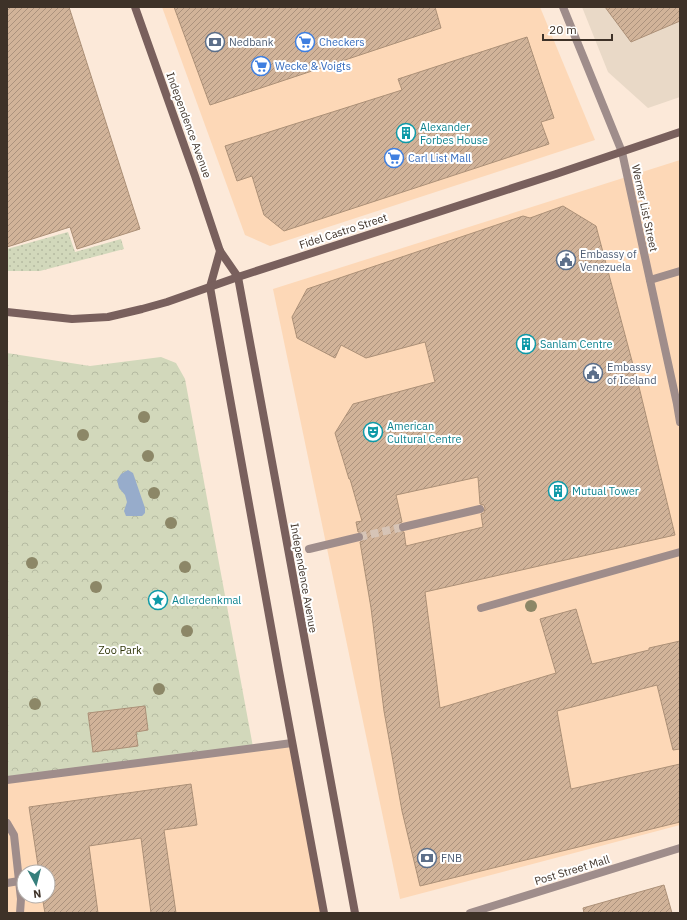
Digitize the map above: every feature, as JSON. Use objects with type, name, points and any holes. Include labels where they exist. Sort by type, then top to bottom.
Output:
[{"type":"main road","name":"Independence Avenue","points":[[135,7],[220,251],[238,277],[355,913]]},
{"type":"main road","name":"Fidel Castro Street","points":[[7,312],[72,319],[108,317],[167,302],[238,277],[680,132]]},
{"type":"main road","points":[[220,251],[210,287],[324,913]]},
{"type":"street","name":"Werner List Street","points":[[563,7],[622,152],[680,422]]},
{"type":"street","points":[[650,280],[680,271]]},
{"type":"street","points":[[403,527],[480,509]]},
{"type":"street","points":[[309,549],[360,537]]},
{"type":"street","points":[[481,608],[680,552]]},
{"type":"street","points":[[7,780],[292,743]]},
{"type":"street","points":[[7,823],[14,835],[17,864]]},
{"type":"street","name":"Post Street Mall","points":[[470,913],[680,848]]},
{"type":"shaded area","points":[[162,7],[540,7],[595,140],[270,246],[245,235]]},
{"type":"shaded area","points":[[582,7],[680,7],[680,97],[648,108],[608,72]]},
{"type":"shaded area","points":[[680,160],[680,825],[400,899],[273,289]]},
{"type":"shaded area","points":[[292,743],[323,913],[7,913],[7,780]]},
{"type":"green space","points":[[68,232],[75,252],[121,239],[124,249],[40,271],[7,271],[7,249]]},
{"type":"green space","name":"Zoo Park","points":[[7,353],[90,366],[161,357],[176,363],[185,379],[253,747],[7,780]]},
{"type":"water","points":[[128,470],[133,473],[145,508],[145,513],[142,516],[126,516],[124,511],[127,502],[125,495],[119,488],[117,480],[121,474]]},
{"type":"building","points":[[7,7],[69,7],[140,229],[77,249],[70,227],[7,247]]},
{"type":"building","name":"Wecke & Voigts","points":[[174,7],[435,7],[441,28],[210,105]]},
{"type":"building","points":[[605,7],[680,7],[680,21],[631,42]]},
{"type":"building","name":"Alexander Forbes House","points":[[527,37],[554,118],[541,122],[549,144],[284,231],[264,215],[252,176],[237,181],[225,146],[402,90],[398,79]]},
{"type":"building","points":[[563,206],[596,226],[640,391],[675,535],[425,592],[440,708],[556,673],[540,619],[576,609],[592,664],[680,641],[680,749],[673,750],[657,685],[557,711],[571,789],[680,764],[680,822],[420,886],[402,811],[384,711],[371,608],[360,542],[363,541],[364,536],[363,533],[358,532],[356,522],[362,521],[335,433],[353,404],[435,382],[425,342],[366,358],[341,345],[335,358],[297,338],[292,317],[307,289],[523,216],[530,218]],"holes":[[[478,477],[480,504],[484,505],[485,508],[484,513],[481,514],[483,527],[406,546],[404,532],[399,531],[398,528],[399,523],[402,522],[396,495]]]},
{"type":"building","points":[[145,706],[148,730],[136,732],[138,746],[93,752],[88,713]]},
{"type":"building","points":[[191,784],[197,825],[164,830],[176,913],[151,913],[141,838],[89,846],[98,913],[45,913],[43,904],[56,904],[56,864],[38,864],[29,807]]},
{"type":"building","points":[[664,885],[672,913],[584,913],[583,908]]},
{"type":"tunnel","points":[[359,537],[403,527]]},
{"type":"place","name":"Nedbank","points":[[215,42]]},
{"type":"place","name":"Checkers","points":[[305,42]]},
{"type":"place","name":"Wecke & Voigts","points":[[261,66]]},
{"type":"place","name":"Alexander Forbes House","points":[[406,133]]},
{"type":"place","name":"Carl List Mall","points":[[394,158]]},
{"type":"place","name":"Embassy of Venezuela","points":[[566,260]]},
{"type":"place","name":"Sanlam Centre","points":[[526,344]]},
{"type":"place","name":"Embassy of Iceland","points":[[593,373]]},
{"type":"place","name":"American Cultural Centre","points":[[373,432]]},
{"type":"place","name":"Mutual Tower","points":[[558,491]]},
{"type":"place","name":"Adlerdenkmal","points":[[158,600]]},
{"type":"place","name":"FNB","points":[[427,858]]}]
